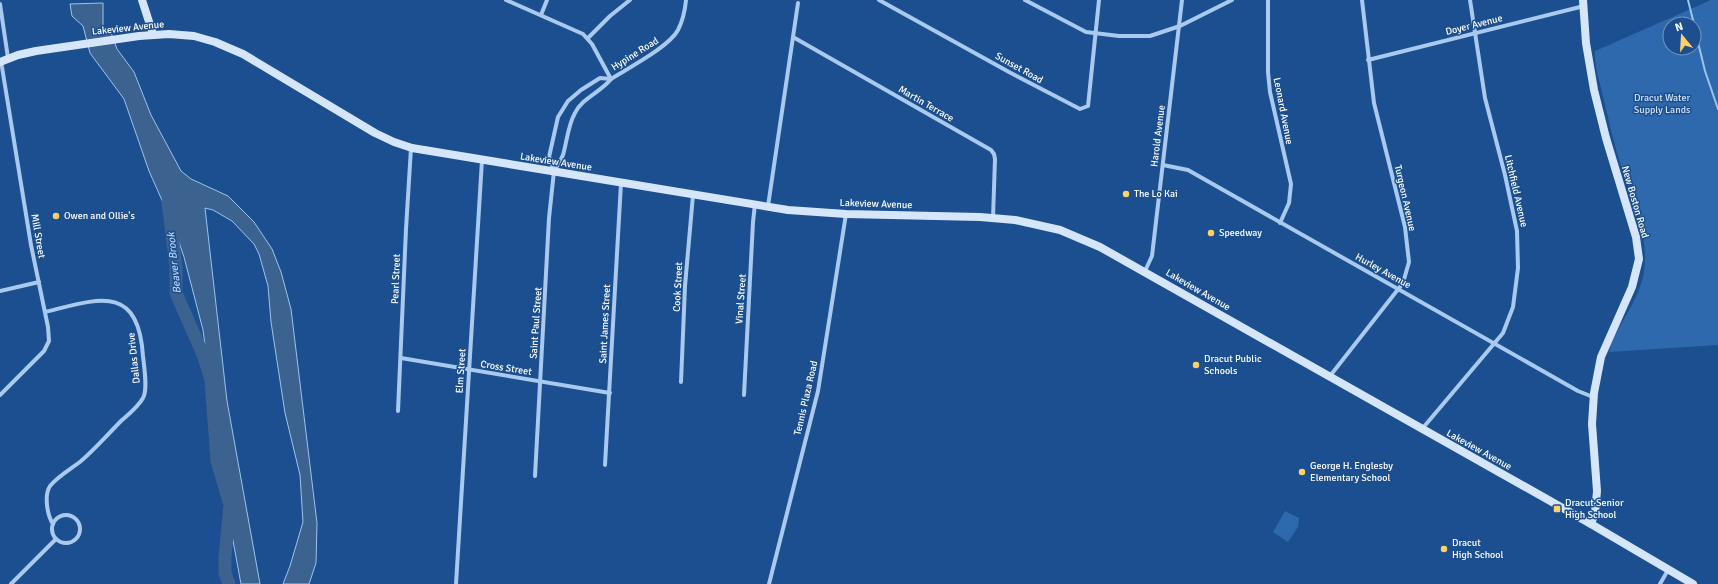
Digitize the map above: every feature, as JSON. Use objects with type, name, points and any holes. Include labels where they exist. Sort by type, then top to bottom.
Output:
[{"type":"main road","points":[[142,0],[153,34]]},
{"type":"main road","name":"New Boston Road","points":[[1583,3],[1586,43],[1594,90],[1606,138],[1636,237],[1639,259],[1632,287],[1601,357],[1594,398],[1592,424],[1597,491],[1595,513],[1591,524]]},
{"type":"main road","name":"Lakeview Avenue","points":[[3,60],[31,52],[153,34],[194,36],[215,42],[252,58],[375,133],[394,142],[412,148],[621,183],[803,211],[846,214],[993,218],[1026,221],[1067,232],[1100,247],[1330,376],[1591,524],[1693,584]]},
{"type":"street","points":[[506,0],[578,31],[588,38],[611,79]]},
{"type":"street","points":[[541,15],[547,0]]},
{"type":"street","points":[[588,38],[610,16],[630,0]]},
{"type":"street","name":"Hypine Road","points":[[554,171],[563,156],[568,132],[575,112],[587,100],[605,87],[611,79],[666,44],[678,31],[685,14],[686,0]]},
{"type":"street","name":"Sunset Road","points":[[879,0],[1009,72],[1080,109],[1088,106],[1096,33]]},
{"type":"street","points":[[1025,0],[1086,32],[1119,36],[1150,36],[1180,26],[1232,0]]},
{"type":"street","points":[[1096,33],[1099,0]]},
{"type":"street","name":"Harold Avenue","points":[[1145,272],[1152,256],[1182,0]]},
{"type":"street","name":"Leonard Avenue","points":[[1268,0],[1268,72],[1270,92],[1291,184],[1289,203],[1280,223]]},
{"type":"street","name":"Turgeon Avenue","points":[[1330,376],[1406,278],[1409,256],[1405,227],[1374,103],[1362,0]]},
{"type":"street","name":"Litchfield Avenue","points":[[1422,429],[1503,333],[1513,307],[1518,268],[1517,232],[1505,175],[1485,98],[1470,0]]},
{"type":"street","points":[[768,206],[798,3]]},
{"type":"street","name":"Doyer Avenue","points":[[1368,60],[1475,34],[1583,3]]},
{"type":"street","name":"Mill Street","points":[[0,4],[3,60],[30,240],[45,312],[49,341],[44,351],[0,395]]},
{"type":"street","name":"Martin Terrace","points":[[793,38],[991,150],[995,159],[993,218]]},
{"type":"street","name":"Hypine Road","points":[[554,171],[549,156],[558,117],[568,101],[582,90],[600,78],[611,79]]},
{"type":"street","name":"Pearl Street","points":[[398,411],[406,229],[412,148]]},
{"type":"street","name":"Elm Street","points":[[456,584],[482,160]]},
{"type":"street","name":"Hurley Avenue","points":[[1163,165],[1188,170],[1578,391],[1594,398]]},
{"type":"street","name":"Saint Paul Street","points":[[534,476],[549,218],[554,171]]},
{"type":"street","name":"Saint James Street","points":[[605,465],[621,183]]},
{"type":"street","name":"Cook Street","points":[[680,382],[685,286],[693,194]]},
{"type":"street","name":"Vinal Street","points":[[744,395],[753,226],[756,204]]},
{"type":"street","name":"Tennis Plaza Road","points":[[769,584],[818,391],[846,214]]},
{"type":"street","points":[[0,291],[39,282]]},
{"type":"street","name":"Dallas Drive","points":[[45,312],[85,303],[103,301],[114,302],[129,310],[137,322],[140,332],[144,383],[144,394],[137,405],[89,454],[50,487],[48,499],[49,517],[52,524],[52,532],[56,539]]},
{"type":"street","name":"Cross Street","points":[[401,358],[610,393]]},
{"type":"street","points":[[11,584],[56,539],[66,543],[74,541],[79,535],[80,525],[76,518],[66,514],[57,518],[52,524]]},
{"type":"street","points":[[1660,584],[1668,570]]},
{"type":"green space","name":"Dracut Water Supply Lands","points":[[1711,0],[1718,0],[1718,345],[1609,352],[1617,332],[1638,293],[1644,272],[1645,259],[1639,219],[1614,141],[1595,61],[1595,51],[1662,22],[1662,56],[1702,56],[1702,16],[1675,16]]},
{"type":"green space","points":[[1285,511],[1299,518],[1298,527],[1288,542],[1273,532]]},
{"type":"shaded area","points":[[103,3],[103,31],[110,30],[117,49],[134,72],[151,115],[181,171],[191,179],[228,196],[254,222],[272,249],[281,272],[291,309],[317,523],[316,563],[309,584],[283,584],[303,522],[300,475],[285,413],[271,322],[268,286],[259,254],[254,244],[232,221],[213,210],[205,208],[227,401],[260,584],[241,584],[229,519],[226,483],[219,452],[203,330],[184,257],[173,225],[149,171],[124,99],[90,53],[83,26],[72,16],[70,4]]},
{"type":"waterway","points":[[1688,0],[1692,16]]},
{"type":"waterway","points":[[1701,56],[1718,109]]},
{"type":"waterway","name":"Beaver Brook","points":[[168,202],[176,267],[176,293],[204,357],[211,380],[217,461],[230,505],[225,557],[225,573],[229,584]]},
{"type":"place","name":"The Lo Kai","points":[[1126,194]]},
{"type":"place","name":"Owen and Ollie's","points":[[56,216]]},
{"type":"place","name":"Speedway","points":[[1211,233]]},
{"type":"place","name":"Dracut Public Schools","points":[[1196,365]]},
{"type":"place","name":"George H. Englesby Elementary School","points":[[1302,472]]},
{"type":"place","name":"Dracut Senior High School","points":[[1557,509]]},
{"type":"place","name":"Dracut High School","points":[[1444,549]]}]
